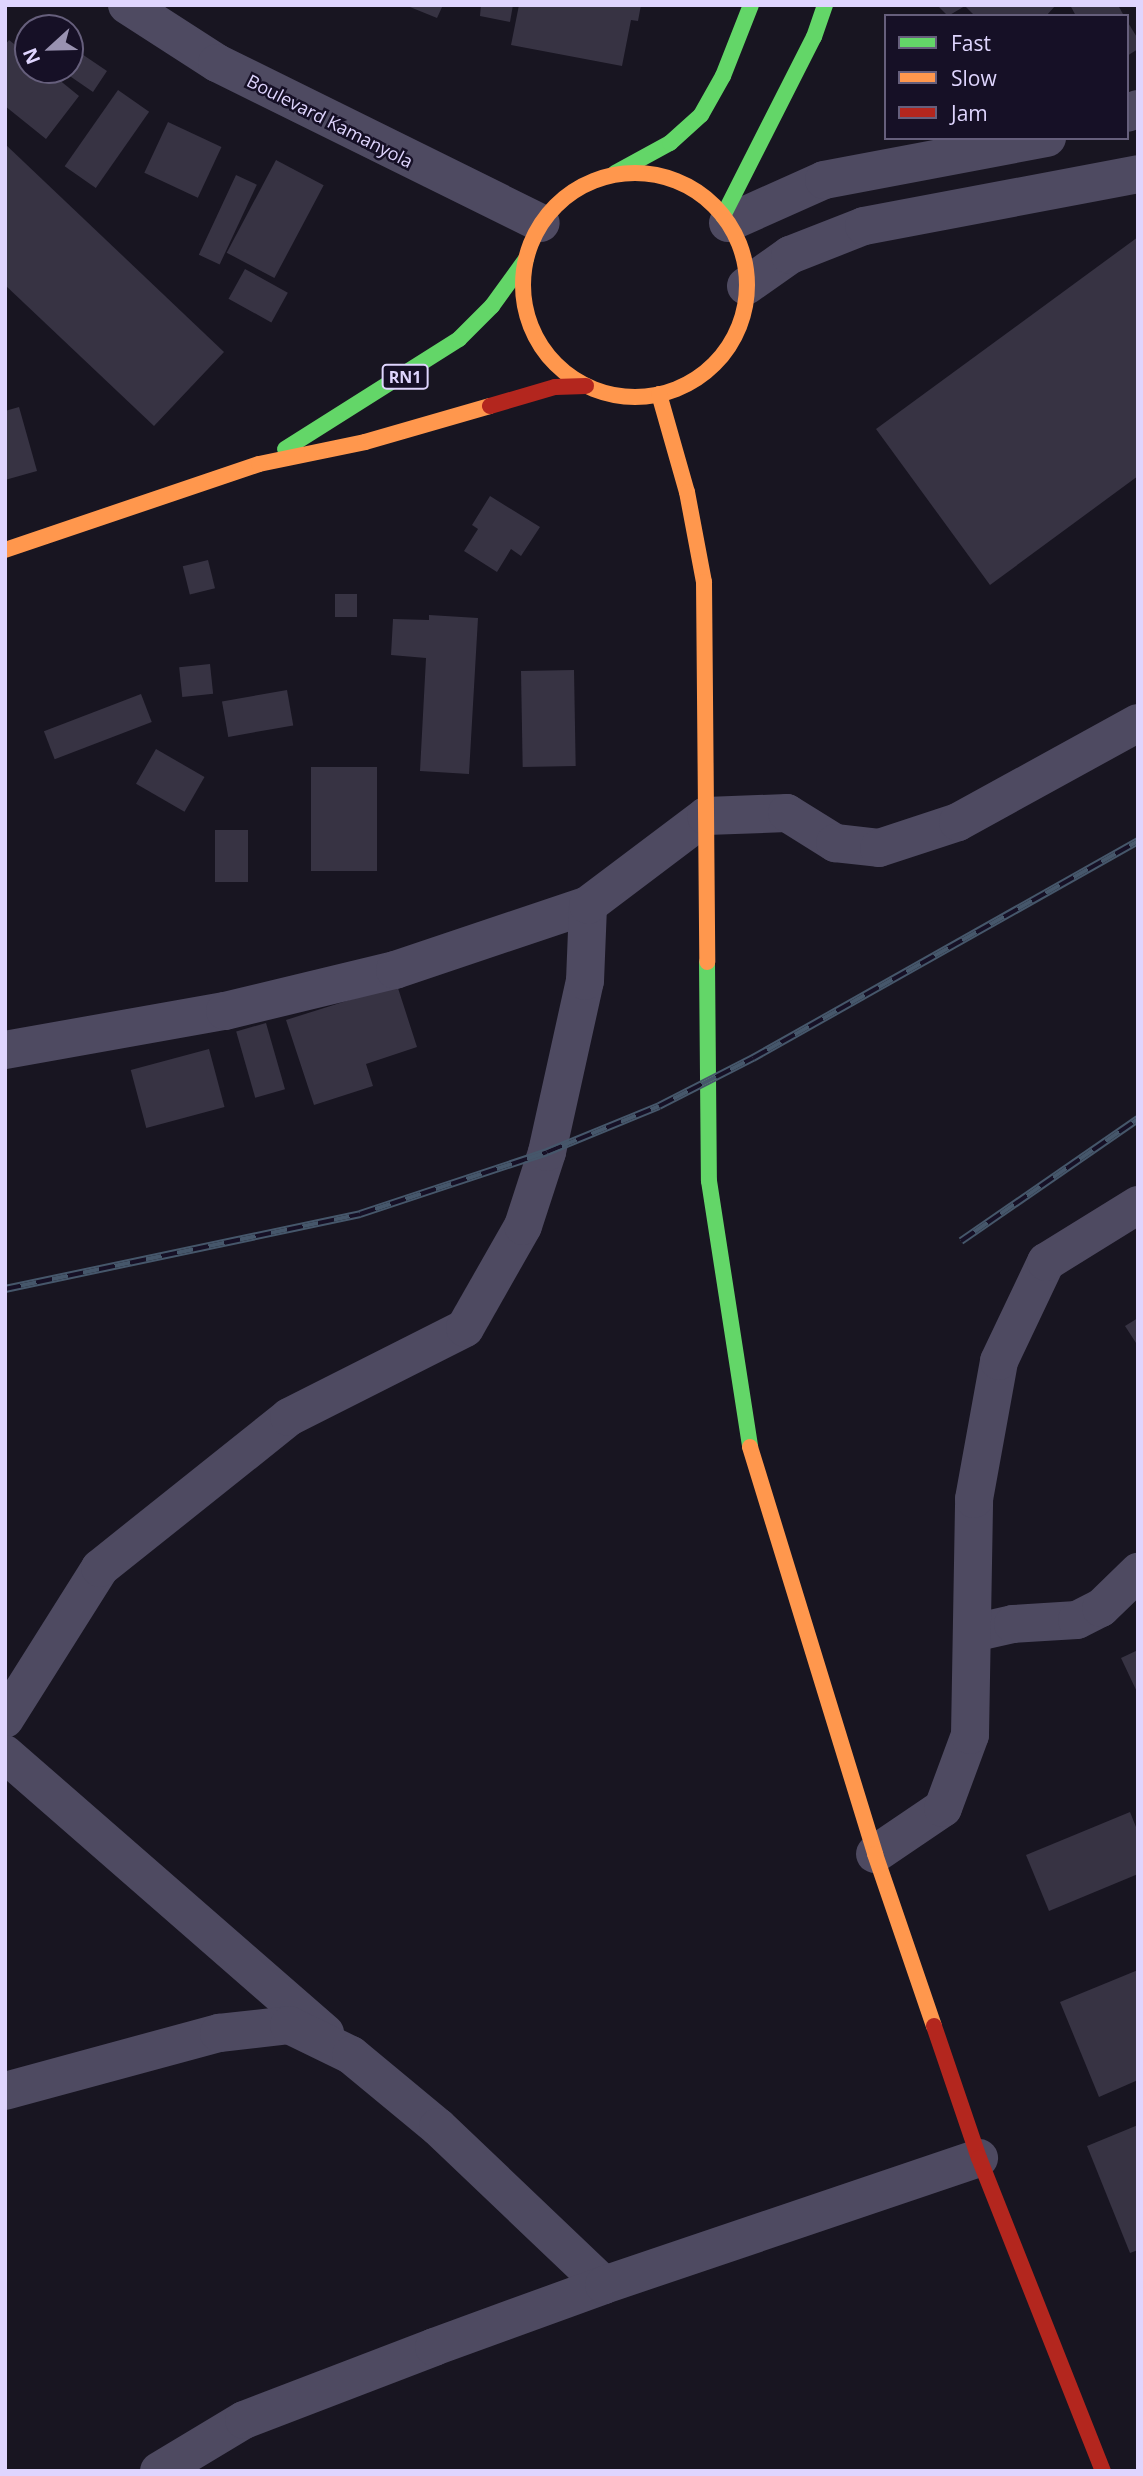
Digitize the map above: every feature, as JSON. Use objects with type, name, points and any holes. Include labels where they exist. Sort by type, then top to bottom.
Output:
[{"type":"main road","points":[[610,175],[635,172],[684,184],[725,219],[744,264],[746,286],[743,311],[722,356],[683,386],[659,394],[609,394],[586,386],[547,354],[534,332],[526,309],[526,259],[541,223],[571,192],[670,143],[701,115],[723,76],[751,5]]},
{"type":"main road","points":[[725,219],[814,37],[825,5]]},
{"type":"main road","name":"RN1","points":[[259,464],[459,339],[492,306],[526,259]]},
{"type":"main road","name":"RN1","points":[[5,550],[259,464],[365,442],[555,387],[586,386]]},
{"type":"main road","points":[[659,394],[687,492],[704,582],[709,1181],[753,1466],[875,1854],[979,2158],[1102,2471]]},
{"type":"street","name":"Boulevard Kamanyola","points":[[127,5],[217,63],[541,223]]},
{"type":"street","points":[[725,219],[824,180],[1042,140],[1042,195]]},
{"type":"street","points":[[746,286],[790,254],[864,226],[959,205],[1042,195],[1138,174]]},
{"type":"street","points":[[5,1050],[225,1010],[395,970],[589,905],[706,816],[787,813],[835,843],[879,848],[957,822],[1138,723]]},
{"type":"street","points":[[5,1719],[100,1568],[289,1417],[465,1328],[523,1226],[548,1152],[585,981],[589,905]]},
{"type":"street","points":[[875,1854],[943,1808],[970,1735],[974,1499],[999,1361],[1046,1262],[1138,1205]]},
{"type":"street","points":[[973,1633],[1013,1624],[1077,1620],[1101,1608],[1138,1572]]},
{"type":"street","points":[[5,1754],[351,2055],[438,2127],[604,2285]]},
{"type":"street","points":[[5,2091],[219,2033],[289,2025],[351,2055]]},
{"type":"street","points":[[159,2471],[244,2420],[604,2285],[979,2158]]},
{"type":"building","points":[[405,5],[443,5],[437,18]]},
{"type":"building","points":[[481,5],[513,5],[510,22],[480,16]]},
{"type":"building","points":[[519,5],[641,5],[638,21],[631,20],[622,66],[511,45]]},
{"type":"building","points":[[937,5],[1056,5],[1048,14],[973,14],[965,6],[946,14]]},
{"type":"building","points":[[1070,5],[1118,5],[1123,14],[1075,14]]},
{"type":"building","points":[[1129,24],[1138,39],[1138,49],[1129,55]]},
{"type":"building","points":[[9,40],[14,44],[14,84],[64,84],[79,96],[46,139],[5,106],[5,45]]},
{"type":"building","points":[[84,55],[107,71],[93,92],[81,84],[84,84]]},
{"type":"building","points":[[118,90],[149,112],[96,188],[65,166]]},
{"type":"building","points":[[168,122],[221,147],[198,198],[144,173]]},
{"type":"building","points":[[5,144],[224,352],[154,426],[5,285]]},
{"type":"building","points":[[276,160],[324,185],[274,278],[227,253]]},
{"type":"building","points":[[236,175],[257,185],[220,264],[199,255]]},
{"type":"building","points":[[1138,237],[1138,476],[990,585],[876,429]]},
{"type":"building","points":[[245,269],[288,293],[271,322],[229,299]]},
{"type":"building","points":[[19,407],[37,471],[5,480],[5,411]]},
{"type":"building","points":[[490,496],[540,527],[521,556],[511,549],[497,572],[464,551],[478,529],[472,525]]},
{"type":"building","points":[[208,560],[215,588],[190,594],[183,566]]},
{"type":"building","points":[[335,594],[357,594],[357,617],[335,617]]},
{"type":"building","points":[[429,615],[478,618],[469,774],[420,771],[426,658],[391,655],[393,619],[429,620]]},
{"type":"building","points":[[210,664],[213,694],[182,697],[179,667]]},
{"type":"building","points":[[574,670],[576,766],[523,767],[521,671]]},
{"type":"building","points":[[287,690],[293,725],[228,737],[222,701]]},
{"type":"building","points":[[141,694],[152,722],[55,759],[44,731]]},
{"type":"building","points":[[156,749],[204,777],[184,812],[136,784]]},
{"type":"building","points":[[311,767],[377,767],[377,871],[311,871]]},
{"type":"building","points":[[215,830],[248,830],[248,882],[215,882]]},
{"type":"building","points":[[397,985],[417,1047],[366,1064],[373,1086],[314,1105],[286,1020]]},
{"type":"building","points":[[266,1023],[285,1089],[255,1098],[236,1032]]},
{"type":"building","points":[[209,1049],[225,1107],[146,1128],[131,1070]]},
{"type":"building","points":[[1138,1318],[1138,1346],[1125,1326]]},
{"type":"building","points":[[1138,1650],[1138,1694],[1121,1658]]},
{"type":"building","points":[[1130,1812],[1138,1832],[1138,1874],[1049,1911],[1026,1855]]},
{"type":"building","points":[[1138,1970],[1138,2080],[1099,2097],[1060,2002]]},
{"type":"building","points":[[1138,2125],[1138,2250],[1130,2253],[1087,2146]]},
{"type":"railway","points":[[5,1289],[360,1214],[547,1152],[659,1106],[753,1058],[1138,841]]},
{"type":"railway","points":[[961,1241],[1138,1119]]},
{"type":"traffic: fast","points":[[615,173],[670,143],[701,115],[723,76],[751,5]]},
{"type":"traffic: fast","points":[[723,216],[814,37],[825,5]]},
{"type":"traffic: fast","points":[[285,449],[459,339],[492,306],[526,259]]},
{"type":"traffic: fast","points":[[707,962],[709,1181],[750,1447]]},
{"type":"traffic: slow","points":[[635,173],[678,182],[697,192],[714,206],[728,223],[738,242],[747,285],[738,328],[728,347],[714,364],[697,378],[678,388],[635,397],[592,388],[573,378],[556,364],[542,347],[532,328],[523,285],[532,242],[542,223],[556,206],[573,192],[592,182],[635,173]]},
{"type":"traffic: slow","points":[[659,394],[687,492],[704,582],[707,962]]},
{"type":"traffic: slow","points":[[5,550],[259,464],[365,442],[490,406]]},
{"type":"traffic: slow","points":[[750,1447],[875,1854],[934,2026]]},
{"type":"traffic: jam","points":[[490,406],[555,387],[586,386]]},
{"type":"traffic: jam","points":[[934,2026],[979,2158],[1103,2471]]}]
